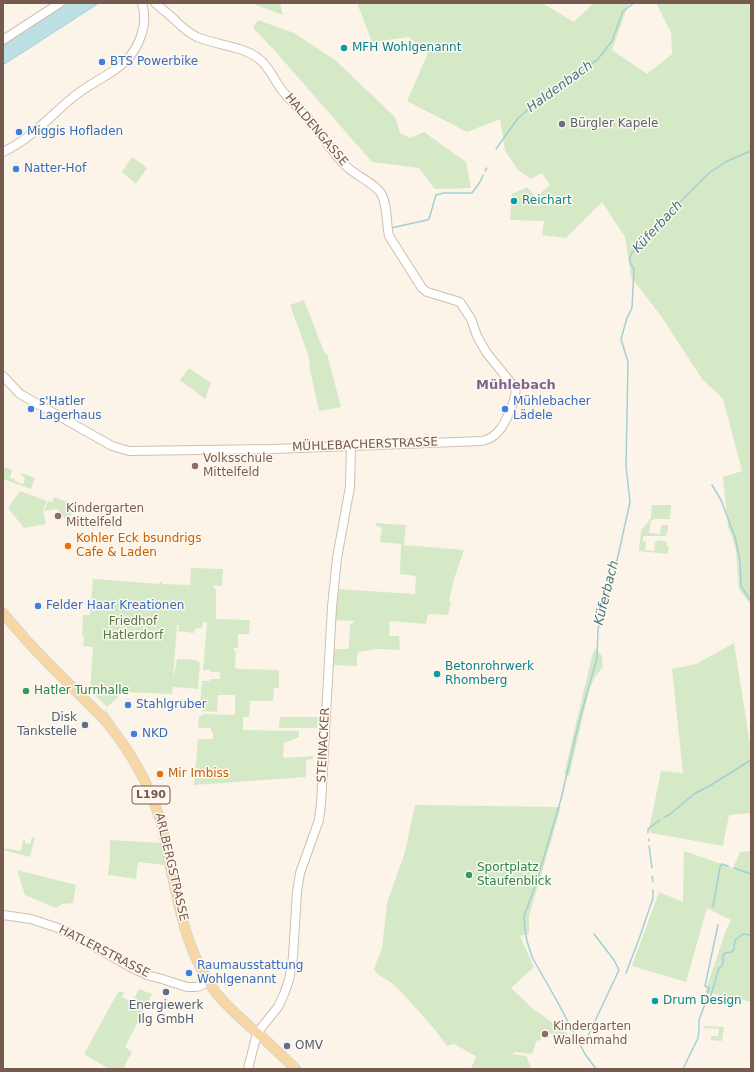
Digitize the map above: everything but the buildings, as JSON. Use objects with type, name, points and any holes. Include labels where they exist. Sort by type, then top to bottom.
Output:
[{"type":"main road","name":"ARLBERGSTRASSE","points":[[3,613],[27,642],[108,724],[122,741],[142,773],[161,822],[187,935],[195,955],[209,981],[220,997],[257,1033]]},
{"type":"main road","name":"L190","points":[[257,1033],[296,1069]]},
{"type":"street","points":[[3,40],[60,3]]},
{"type":"street","points":[[3,152],[15,146],[32,134],[45,124],[73,97],[116,70],[127,60],[136,49],[142,31],[145,15],[142,3]]},
{"type":"street","name":"HALDENGASSE","points":[[154,3],[193,35],[208,41],[245,51],[252,54],[267,66],[280,87],[316,128],[338,158],[347,167],[379,191],[384,199],[390,236],[422,288],[427,292],[460,302],[471,319],[477,336],[486,352],[510,382]]},
{"type":"street","name":"MÜHLEBACHERSTRASSE","points":[[3,376],[20,394],[112,446],[129,452],[351,446],[490,440],[505,424],[515,397],[515,388],[510,382]]},
{"type":"street","name":"STEINACKER","points":[[257,1033],[278,1007],[289,980],[293,957],[297,892],[300,873],[319,820],[332,607],[337,558],[350,487],[351,446]]},
{"type":"street","name":"HATLERSTRASSE","points":[[3,914],[12,914],[64,930],[100,949],[124,964],[147,975],[188,987],[200,986],[209,981]]},
{"type":"street","points":[[248,1069],[257,1033]]},
{"type":"green space","points":[[255,3],[280,3],[283,15],[256,5]]},
{"type":"green space","points":[[357,3],[542,3],[574,22],[594,3],[629,3],[612,50],[647,74],[672,54],[671,33],[656,3],[751,3],[751,605],[739,589],[736,551],[728,527],[723,477],[742,471],[723,399],[702,379],[661,316],[631,277],[625,237],[602,202],[566,238],[542,235],[544,221],[510,220],[512,194],[527,187],[536,197],[550,185],[542,173],[531,179],[519,171],[505,151],[500,119],[467,132],[407,101],[428,53],[409,37],[372,42]]},
{"type":"green space","points":[[258,20],[294,33],[335,60],[395,117],[400,133],[410,138],[424,132],[466,162],[471,188],[435,189],[419,168],[372,162],[253,28]]},
{"type":"green space","points":[[132,157],[147,168],[136,184],[122,172]]},
{"type":"green space","points":[[304,300],[325,354],[327,354],[341,407],[319,411],[310,370],[309,357],[290,305]]},
{"type":"green space","points":[[189,368],[211,383],[205,399],[180,380]]},
{"type":"green space","points":[[4,467],[12,470],[10,478],[23,484],[25,478],[21,475],[22,473],[35,478],[31,489],[3,479]]},
{"type":"green space","points":[[20,491],[47,501],[43,510],[46,524],[24,528],[8,508]]},
{"type":"green space","points":[[54,497],[76,505],[68,519],[61,517],[60,512],[58,512],[57,509],[44,511],[48,501],[52,502]]},
{"type":"green space","points":[[652,505],[671,505],[670,519],[651,520],[649,533],[660,534],[661,525],[668,525],[667,534],[665,536],[643,536],[643,541],[646,542],[645,550],[654,551],[655,542],[658,540],[667,542],[666,546],[669,546],[668,554],[639,551],[641,531],[651,518]]},
{"type":"green space","points":[[375,523],[406,525],[404,545],[464,550],[454,579],[449,601],[451,602],[448,615],[428,614],[426,624],[390,621],[389,636],[399,636],[400,650],[377,649],[359,652],[357,656],[357,666],[335,665],[332,664],[332,649],[348,649],[350,625],[355,621],[335,620],[337,589],[415,594],[416,576],[400,574],[401,544],[380,542],[382,528],[377,526]]},
{"type":"green space","name":"Friedhof Hatlerdorf","points":[[191,568],[223,569],[222,586],[213,585],[216,590],[216,619],[250,620],[249,634],[238,634],[238,648],[234,648],[234,651],[236,651],[235,667],[238,669],[279,670],[279,688],[274,688],[273,701],[250,701],[249,717],[243,717],[243,730],[299,731],[299,737],[284,743],[283,757],[313,756],[313,759],[306,760],[306,777],[194,785],[198,739],[213,739],[213,732],[211,731],[211,728],[198,728],[199,717],[203,714],[235,715],[235,695],[218,695],[217,712],[203,711],[200,708],[202,681],[220,679],[220,672],[203,670],[207,622],[203,622],[202,628],[195,629],[194,633],[178,631],[179,625],[177,625],[173,681],[177,659],[197,660],[200,663],[198,689],[173,687],[172,694],[124,692],[107,707],[90,690],[93,647],[83,646],[83,615],[90,615],[93,579],[159,584],[162,582],[162,584],[190,585]]},
{"type":"green space","points":[[734,643],[751,750],[751,813],[729,815],[723,846],[651,833],[649,830],[661,771],[683,773],[672,669],[696,664]]},
{"type":"green space","points":[[595,648],[602,656],[603,667],[595,677],[589,690],[569,776],[564,774]]},
{"type":"green space","points":[[107,707],[106,711],[115,722],[104,712]]},
{"type":"green space","points":[[280,717],[318,717],[317,728],[279,728]]},
{"type":"green space","points":[[415,805],[561,807],[529,916],[529,934],[520,936],[534,967],[511,988],[532,1008],[567,1033],[565,1039],[544,1031],[540,1041],[537,1040],[532,1054],[514,1052],[513,1054],[526,1056],[532,1069],[471,1069],[476,1056],[454,1044],[447,1046],[408,999],[392,983],[378,974],[374,969],[382,948],[387,903],[405,852]]},
{"type":"green space","points":[[32,837],[35,837],[30,857],[3,850],[3,848],[21,851],[23,840],[25,840],[25,843],[30,844]]},
{"type":"green space","points":[[110,840],[161,843],[165,865],[138,862],[136,879],[108,875]]},
{"type":"green space","points":[[684,851],[733,868],[740,852],[751,851],[751,1002],[705,992],[726,930],[731,920],[707,908],[686,982],[632,966],[659,892],[683,902]]},
{"type":"green space","points":[[17,870],[76,885],[73,903],[62,904],[56,908],[25,895]]},
{"type":"green space","points":[[139,989],[152,994],[125,1047],[132,1052],[123,1069],[109,1069],[84,1054],[118,992],[124,992],[122,997],[132,1002]]},
{"type":"green space","points":[[705,1026],[724,1027],[722,1041],[711,1040],[711,1036],[718,1036],[719,1029],[705,1028],[702,1036]]},
{"type":"water","points":[[64,3],[99,3],[3,65],[3,42]]},
{"type":"waterway","name":"Haldenbach","points":[[496,149],[518,118],[556,87],[597,60],[612,41],[623,11],[634,3]]},
{"type":"waterway","name":"Küferbach","points":[[596,1069],[585,1054],[532,957],[527,941],[524,916],[536,884],[561,799],[579,722],[597,658],[598,629],[616,565],[630,502],[626,466],[628,362],[621,339],[627,318],[632,308],[634,269],[630,262],[630,258],[631,254],[664,222],[673,209],[708,174],[725,162],[751,151]]},
{"type":"waterway","name":"Haldenbach","points":[[391,228],[429,219],[436,195],[444,193],[472,193],[483,175]]},
{"type":"waterway","points":[[712,485],[721,500],[735,537],[740,561],[741,586],[751,601]]},
{"type":"waterway","points":[[664,817],[669,815],[694,794],[751,760]]},
{"type":"waterway","points":[[648,833],[648,829],[660,820]]},
{"type":"waterway","points":[[649,846],[652,868]]},
{"type":"waterway","points":[[713,907],[720,867],[722,864],[728,866]]},
{"type":"waterway","points":[[734,868],[751,874]]},
{"type":"waterway","points":[[652,876],[653,882]]},
{"type":"waterway","points":[[626,973],[653,898],[653,890]]},
{"type":"waterway","points":[[705,1003],[709,988],[705,986],[718,925]]},
{"type":"waterway","points":[[588,1036],[619,970],[614,960],[594,934]]},
{"type":"waterway","points":[[683,1069],[698,1038],[699,1020],[705,1004],[710,998],[719,968],[721,967],[723,961],[723,956],[725,953],[732,952],[734,949],[735,940],[743,934],[751,935]]},
{"type":"place","name":"MFH Wohlgenannt","points":[[344,48]]},
{"type":"place","name":"BTS Powerbike","points":[[102,62]]},
{"type":"place","name":"Bürgler Kapele","points":[[562,124]]},
{"type":"place","name":"Miggis Hofladen","points":[[19,132]]},
{"type":"place","name":"Natter-Hof","points":[[16,169]]},
{"type":"place","name":"Reichart","points":[[514,201]]},
{"type":"place","name":"s'Hatler Lagerhaus","points":[[31,409]]},
{"type":"place","name":"Mühlebacher Lädele","points":[[505,409]]},
{"type":"place","name":"Volksschule Mittelfeld","points":[[195,466]]},
{"type":"place","name":"Kindergarten Mittelfeld","points":[[58,516]]},
{"type":"place","name":"Kohler Eck bsundrigs Cafe & Laden","points":[[68,546]]},
{"type":"place","name":"Felder Haar Kreationen","points":[[38,606]]},
{"type":"place","name":"Betonrohrwerk Rhomberg","points":[[437,674]]},
{"type":"place","name":"Hatler Turnhalle","points":[[26,691]]},
{"type":"place","name":"Stahlgruber","points":[[128,705]]},
{"type":"place","name":"Disk Tankstelle","points":[[85,725]]},
{"type":"place","name":"NKD","points":[[134,734]]},
{"type":"place","name":"Mir Imbiss","points":[[160,774]]},
{"type":"place","name":"Sportplatz Staufenblick","points":[[469,875]]},
{"type":"place","name":"Raumausstattung Wohlgenannt","points":[[189,973]]},
{"type":"place","name":"Energiewerk Ilg GmbH","points":[[166,992]]},
{"type":"place","name":"Drum Design","points":[[655,1001]]},
{"type":"place","name":"Kindergarten Wallenmahd","points":[[545,1034]]},
{"type":"place","name":"OMV","points":[[287,1046]]},
{"type":"district","name":"Mühlebach","points":[[516,386]]}]
